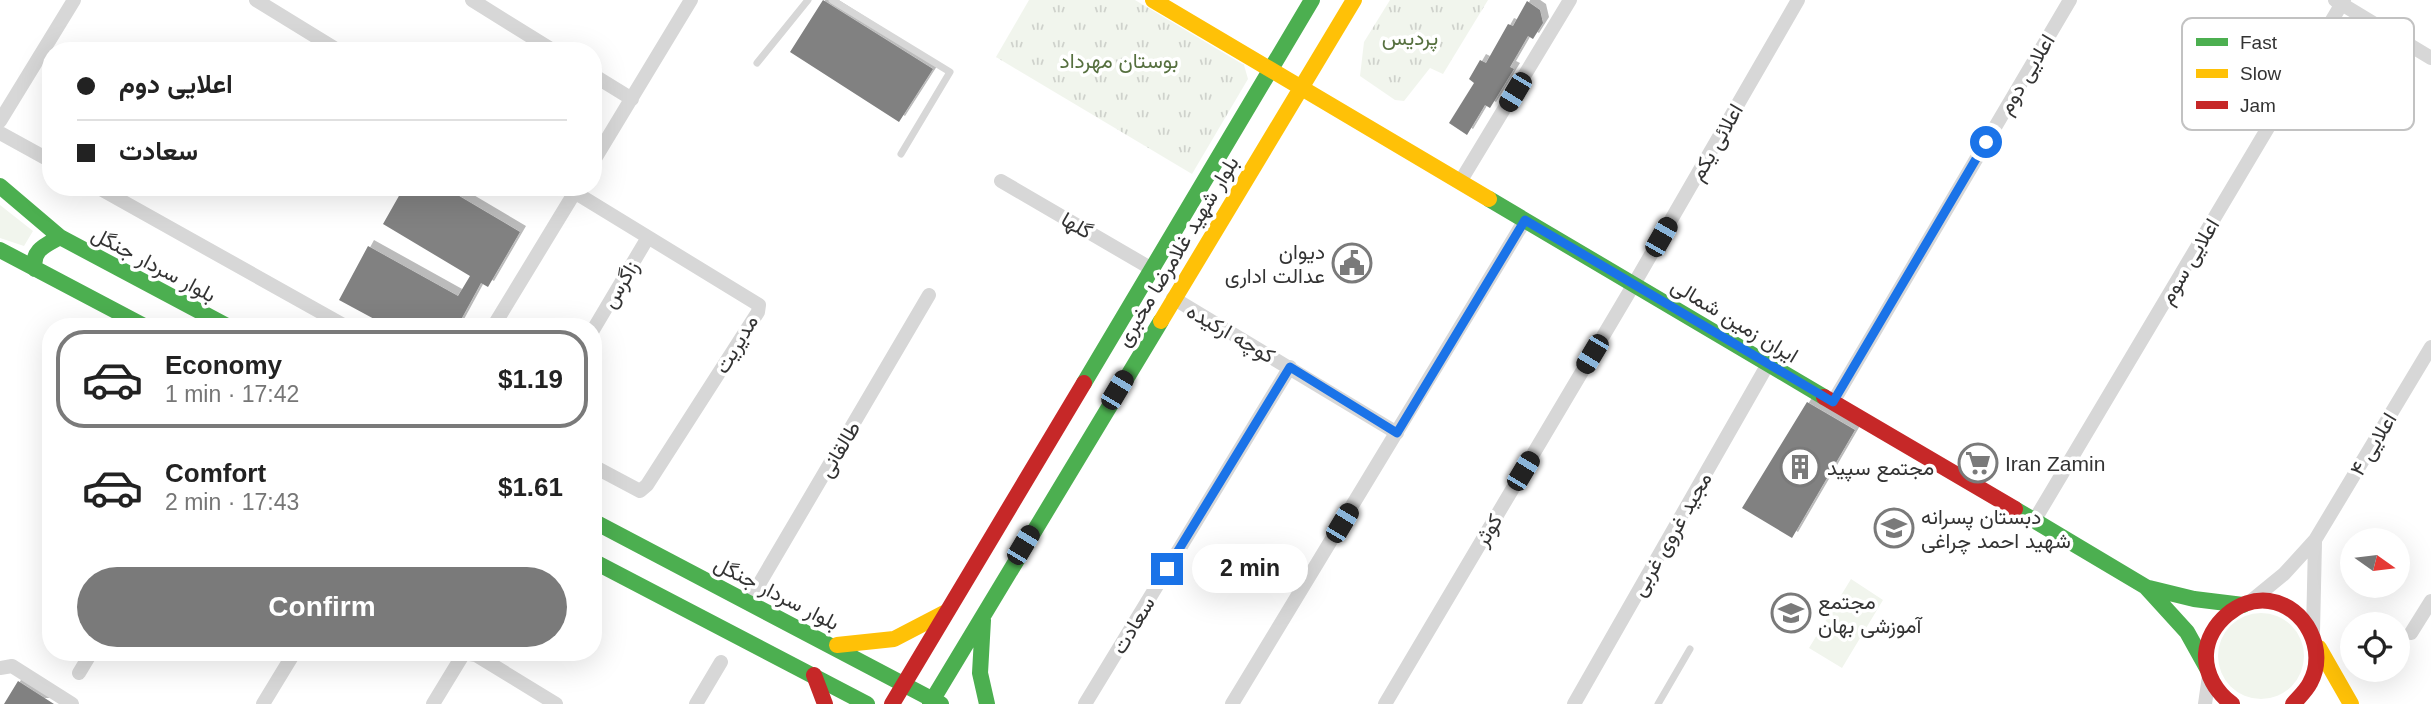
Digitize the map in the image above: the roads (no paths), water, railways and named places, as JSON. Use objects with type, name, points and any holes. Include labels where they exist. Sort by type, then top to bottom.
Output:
[{"type":"main road","name":"ایران زمین شمالی","points":[[1153,0],[2146,587],[2194,599],[2246,604],[2268,601],[2286,606],[2302,617],[2315,639]]},
{"type":"main road","name":"بلوار شهید غلامرضا مخبری","points":[[892,704],[1312,0]]},
{"type":"main road","name":"بلوار شهید غلامرضا مخبری","points":[[934,703],[984,611],[1354,0]]},
{"type":"main road","name":"بلوار سردار جنگل","points":[[0,186],[60,237],[212,318]]},
{"type":"main road","points":[[35,268],[33,260],[38,250],[60,237]]},
{"type":"main road","points":[[1,250],[129,318]]},
{"type":"main road","name":"بلوار سردار جنگل","points":[[602,526],[832,645],[934,703]]},
{"type":"main road","points":[[602,566],[867,704]]},
{"type":"main road","name":"ایران زمین شمالی","points":[[2146,587],[2187,632],[2215,687],[2232,704]]},
{"type":"main road","points":[[2209,671],[2210,636],[2219,621],[2246,604]]},
{"type":"main road","points":[[832,645],[872,646],[911,632],[948,610]]},
{"type":"main road","points":[[984,611],[979,645],[979,673],[988,704]]},
{"type":"main road","points":[[2293,704],[2305,694],[2314,679],[2319,661],[2315,639]]},
{"type":"main road","points":[[2315,639],[2351,704]]},
{"type":"main road","points":[[814,675],[825,704]]},
{"type":"street","points":[[48,42],[74,0]]},
{"type":"street","points":[[256,0],[324,42]]},
{"type":"street","points":[[472,0],[540,42]]},
{"type":"street","points":[[602,147],[691,0]]},
{"type":"street","name":"اعلائی یکم","points":[[1634,284],[1798,0]]},
{"type":"street","name":"اعلایی دوم","points":[[1833,402],[2070,0]]},
{"type":"street","points":[[1460,182],[1566,1]]},
{"type":"street","points":[[2340,1],[2367,18]]},
{"type":"street","name":"اعلایی سوم","points":[[2330,18],[2340,1]]},
{"type":"street","points":[[2414,47],[2431,58]]},
{"type":"street","points":[[0,121],[42,52]]},
{"type":"street","points":[[602,81],[632,99]]},
{"type":"street","name":"اعلایی سوم","points":[[2034,521],[2264,130]]},
{"type":"street","points":[[0,133],[42,156]]},
{"type":"street","name":"گلها","points":[[1001,181],[1152,269]]},
{"type":"street","points":[[113,196],[331,318]]},
{"type":"street","points":[[498,318],[569,196]]},
{"type":"street","name":"مدیریت","points":[[584,196],[648,239],[759,305],[758,312],[647,485],[640,491],[602,471]]},
{"type":"street","points":[[1232,704],[1525,220]]},
{"type":"street","name":"زاگرس","points":[[600,318],[648,239]]},
{"type":"street","name":"کوثر","points":[[1385,704],[1634,284]]},
{"type":"street","name":"طالقانی","points":[[748,603],[929,295]]},
{"type":"street","name":"کوچه ارکیده","points":[[1173,298],[1397,433]]},
{"type":"street","name":"اعلایی ۴","points":[[2246,604],[2284,574],[2315,540],[2431,348]]},
{"type":"street","name":"مجید غروی غربی","points":[[1574,704],[1768,364]]},
{"type":"street","name":"سعادت","points":[[1085,704],[1290,367]]},
{"type":"street","name":"اعلایی ۴","points":[[2315,540],[2315,639]]},
{"type":"street","points":[[2411,634],[2431,601]]},
{"type":"street","points":[[79,673],[86,661]]},
{"type":"street","points":[[263,704],[288,661]]},
{"type":"street","points":[[433,704],[459,661]]},
{"type":"street","points":[[486,661],[556,704]]},
{"type":"street","points":[[696,704],[721,663]]},
{"type":"street","points":[[0,668],[7,664],[12,666],[72,704]]},
{"type":"street","points":[[2205,704],[2209,671]]},
{"type":"lane","points":[[757,63],[808,0]]},
{"type":"lane","points":[[832,0],[950,72],[901,154]]},
{"type":"lane","points":[[1658,704],[1690,649]]},
{"type":"place","name":"دیوان عدالت اداری","points":[[1352,263]]},
{"type":"place","name":"Iran Zamin","points":[[1978,463]]},
{"type":"place","name":"مجتمع سپید","points":[[1800,467]]},
{"type":"place","name":"دبستان پسرانه شهید احمد چراغی","points":[[1894,528]]},
{"type":"place","name":"مجتمع آموزشی بهان","points":[[1791,613]]},
{"type":"park label","name":"پردیس","points":[[1410,37]]},
{"type":"park label","name":"بوستان مهرداد","points":[[1119,60]]}]
